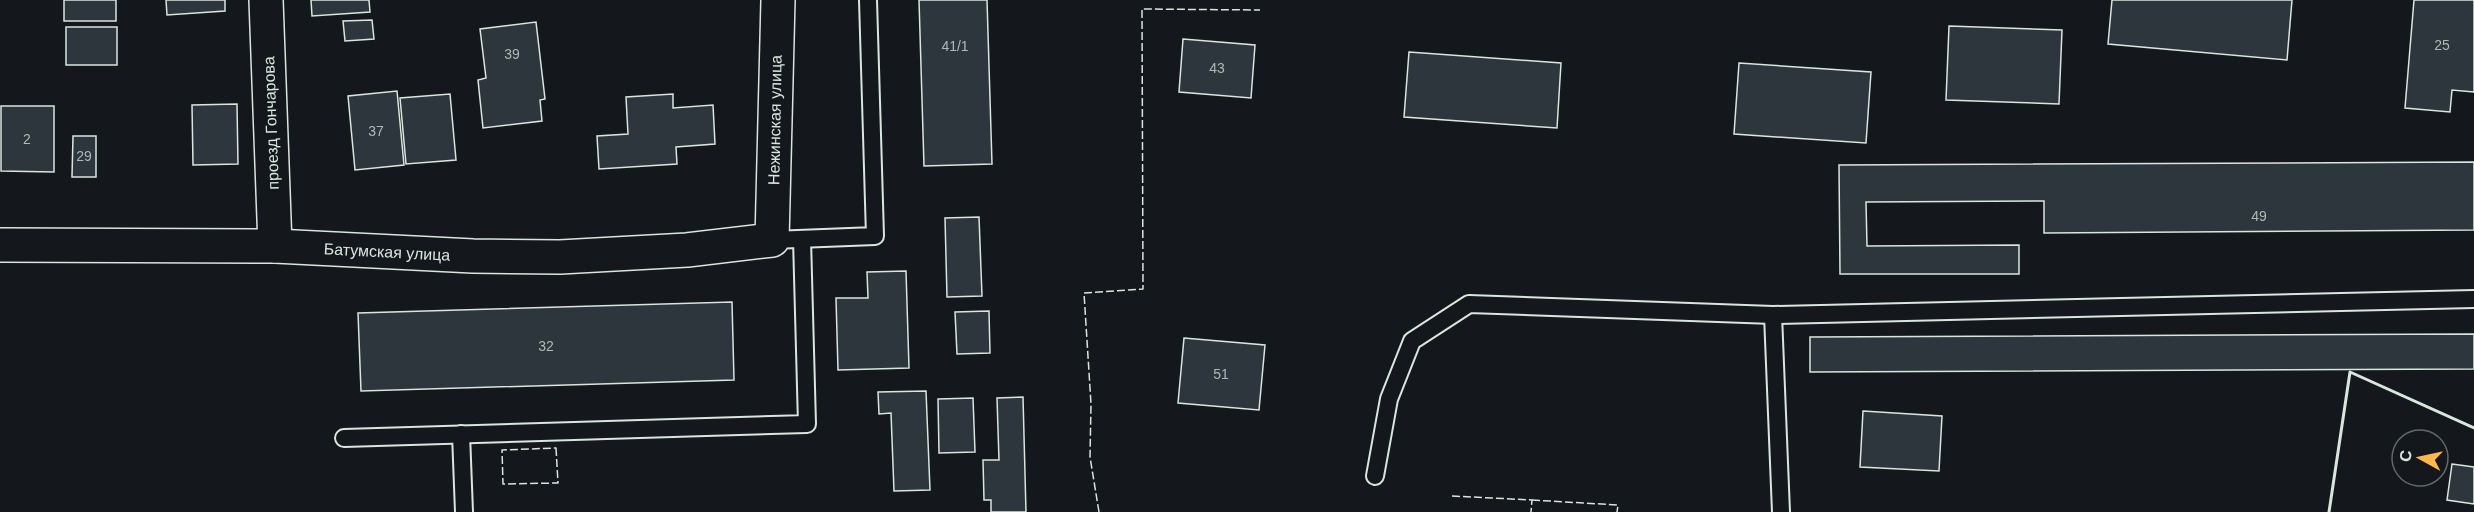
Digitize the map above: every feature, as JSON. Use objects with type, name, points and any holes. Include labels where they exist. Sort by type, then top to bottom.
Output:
[{"type":"street","name":"проезд Гончарова","points":[[266,0],[275,246]]},
{"type":"street","name":"Нежинская улица","points":[[778,0],[787,239]]},
{"type":"street","name":"Батумская улица","points":[[0,245],[275,246],[473,256],[560,257],[687,250],[787,239]]},
{"type":"lane","points":[[344,438],[807,424],[787,239],[874,236],[867,0]]},
{"type":"lane","points":[[1375,476],[1389,399],[1412,341],[1469,304],[1773,315],[2474,298]]},
{"type":"lane","points":[[1773,315],[1781,512]]},
{"type":"lane","points":[[461,434],[464,512]]},
{"type":"building","points":[[64,0],[116,0],[116,21],[64,21]]},
{"type":"building","points":[[166,0],[225,0],[225,11],[167,15]]},
{"type":"building","points":[[311,0],[369,0],[370,12],[312,16]]},
{"type":"building","points":[[919,0],[987,0],[992,164],[924,166]]},
{"type":"building","points":[[2112,0],[2292,0],[2287,60],[2108,44]]},
{"type":"building","points":[[2414,0],[2474,0],[2474,92],[2452,90],[2450,112],[2405,108]]},
{"type":"building","points":[[372,20],[374,39],[345,41],[343,21]]},
{"type":"building","points":[[536,22],[545,99],[540,100],[542,121],[483,128],[478,80],[486,78],[480,29]]},
{"type":"building","points":[[1949,26],[2062,30],[2059,104],[1946,100]]},
{"type":"building","points":[[66,27],[117,27],[117,65],[66,65]]},
{"type":"building","points":[[1183,39],[1255,45],[1251,98],[1179,92]]},
{"type":"building","points":[[1409,52],[1561,63],[1557,128],[1404,117]]},
{"type":"building","points":[[1739,63],[1871,72],[1866,143],[1734,134]]},
{"type":"building","points":[[397,91],[404,165],[355,170],[348,96]]},
{"type":"building","points":[[450,94],[456,160],[406,164],[400,98]]},
{"type":"building","points":[[673,94],[673,108],[713,105],[715,144],[676,147],[677,164],[599,169],[597,136],[628,134],[626,97]]},
{"type":"building","points":[[237,104],[238,164],[193,165],[192,105]]},
{"type":"building","points":[[1,106],[54,106],[54,172],[1,171]]},
{"type":"building","points":[[73,136],[96,136],[96,177],[72,177]]},
{"type":"building","points":[[2474,162],[2474,230],[2044,233],[2044,201],[1866,202],[1867,246],[2019,245],[2019,274],[1840,274],[1839,165]]},
{"type":"building","points":[[979,217],[982,296],[947,297],[945,218]]},
{"type":"building","points":[[906,271],[909,368],[838,370],[836,298],[868,298],[867,272]]},
{"type":"building","points":[[732,302],[734,380],[361,391],[358,313]]},
{"type":"building","points":[[989,311],[990,353],[957,354],[955,312]]},
{"type":"building","points":[[2474,334],[2474,369],[1810,372],[1810,337]]},
{"type":"building","points":[[1184,338],[1265,345],[1259,410],[1178,403]]},
{"type":"building","points":[[926,391],[930,490],[894,491],[891,413],[879,414],[878,392]]},
{"type":"building","points":[[1023,397],[1026,512],[991,512],[991,500],[984,500],[983,460],[999,460],[997,398]]},
{"type":"building","points":[[973,398],[975,452],[939,453],[938,399]]},
{"type":"building","points":[[1863,411],[1942,416],[1939,471],[1860,467]]},
{"type":"building","points":[[2452,464],[2474,467],[2474,504],[2447,500]]},
{"type":"fence","points":[[1099,512],[1090,457],[1091,404],[1084,293],[1143,289],[1142,9],[1260,10]]},
{"type":"fence","points":[[556,448],[558,483],[503,484],[502,450],[556,448]]},
{"type":"fence","points":[[1452,496],[1532,500],[1531,512]]},
{"type":"fence","points":[[1532,500],[1618,505],[1617,512]]},
{"type":"wall","points":[[2329,512],[2350,372],[2474,428]]}]
